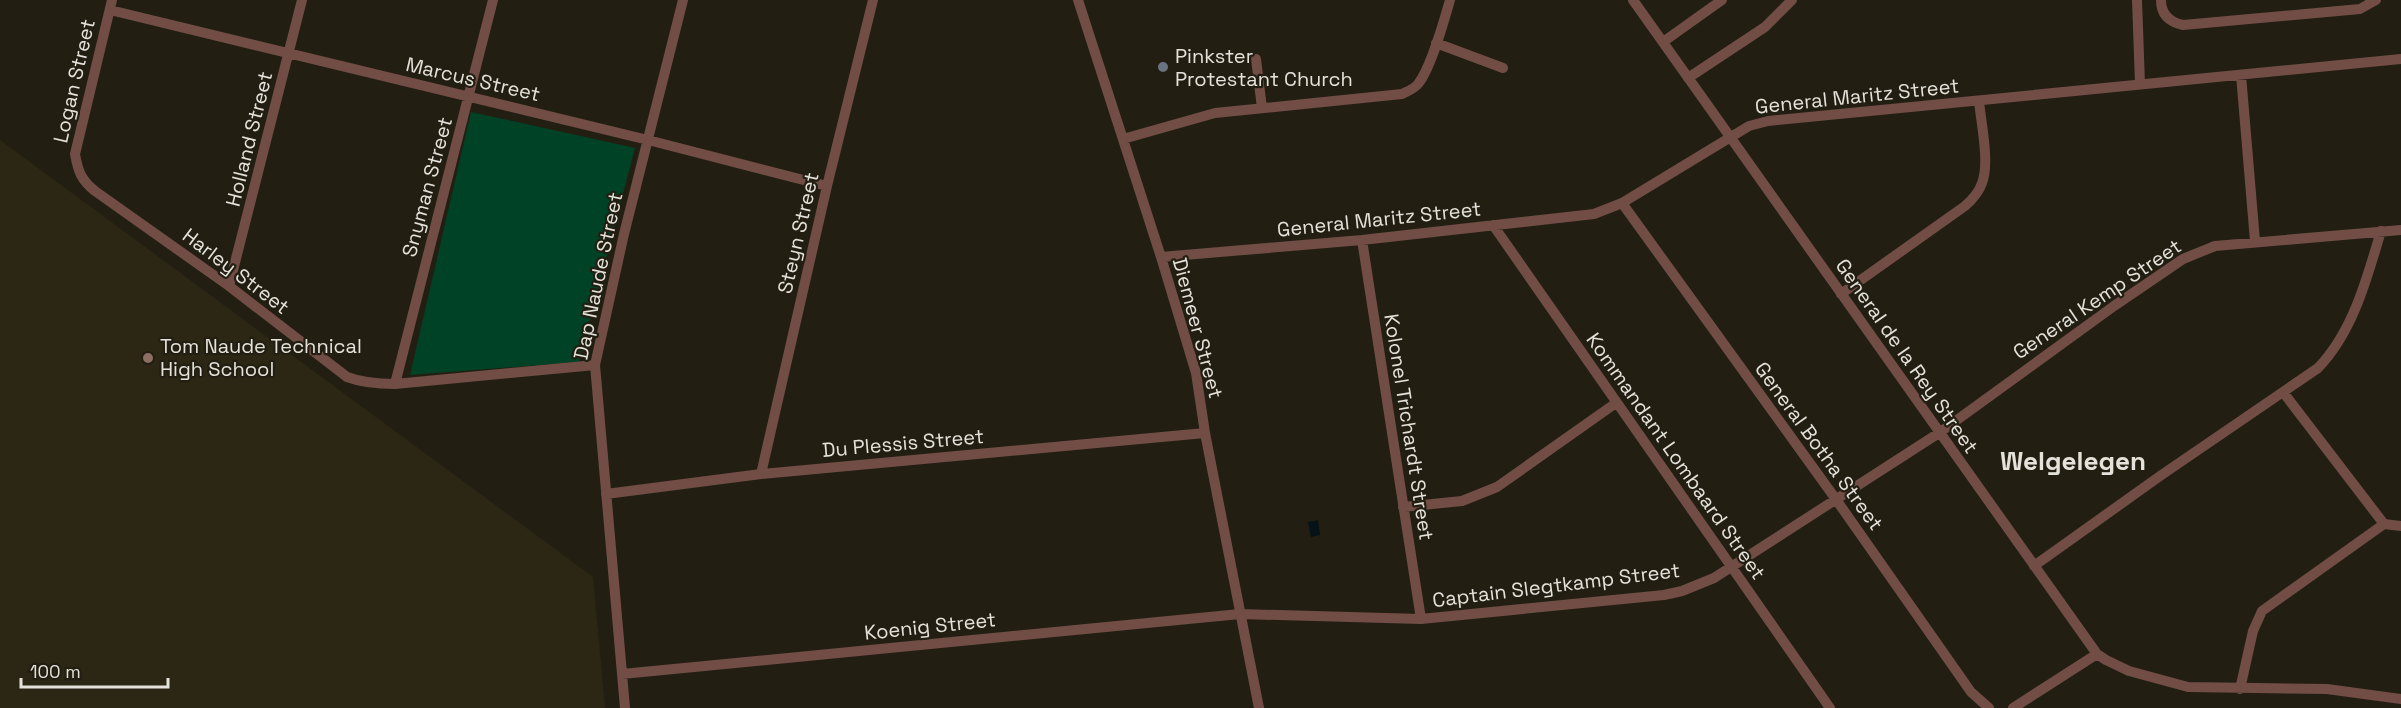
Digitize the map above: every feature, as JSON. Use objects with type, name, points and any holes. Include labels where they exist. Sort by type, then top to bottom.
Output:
[{"type":"street","name":"Holland Street","points":[[230,286],[303,0]]},
{"type":"street","name":"Snyman Street","points":[[395,384],[493,0]]},
{"type":"street","name":"Dap Naude Street","points":[[625,708],[595,365],[621,245],[683,0]]},
{"type":"street","name":"Steyn Street","points":[[761,474],[827,186],[873,0]]},
{"type":"street","name":"Diemeer Street","points":[[1078,0],[1196,373],[1205,433],[1258,708]]},
{"type":"street","points":[[1123,139],[1207,114],[1402,94],[1414,88],[1421,79],[1436,44],[1450,0]]},
{"type":"street","name":"General de la Rey Street","points":[[1633,0],[2097,654],[2129,670],[2167,682],[2197,688],[2327,689],[2401,699]]},
{"type":"street","points":[[1663,42],[1722,0]]},
{"type":"street","points":[[1688,78],[1765,27],[1791,0]]},
{"type":"street","points":[[2137,0],[2140,84]]},
{"type":"street","points":[[2160,0],[2166,17],[2183,25],[2360,9],[2376,0]]},
{"type":"street","name":"Marcus Street","points":[[111,5],[289,55],[648,140],[827,186]]},
{"type":"street","name":"Logan Street","points":[[78,171],[75,154],[111,5]]},
{"type":"street","points":[[1436,44],[1503,68]]},
{"type":"street","points":[[1256,59],[1262,108]]},
{"type":"street","name":"General Maritz Street","points":[[1161,257],[1362,240],[1583,216],[1622,203],[1749,126],[1768,121],[2401,59]]},
{"type":"street","points":[[2241,75],[2255,241]]},
{"type":"street","points":[[1841,294],[1965,206],[1978,191],[1985,174],[1979,101]]},
{"type":"street","name":"Harley Street","points":[[78,171],[95,191],[230,286],[347,377],[373,384],[395,384],[595,365]]},
{"type":"street","name":"General Botha Street","points":[[1622,203],[1835,498],[1971,692],[1989,708]]},
{"type":"street","name":"Kommandant Lombaard Street","points":[[1493,225],[1830,708]]},
{"type":"street","name":"General Kemp Street","points":[[1939,433],[2183,259],[2215,246],[2401,230]]},
{"type":"street","points":[[2034,566],[2318,368],[2340,341],[2361,292],[2381,231]]},
{"type":"street","name":"Kolonel Trichardt Street","points":[[1362,240],[1421,619]]},
{"type":"street","points":[[2283,392],[2384,524]]},
{"type":"street","points":[[1403,507],[1462,501],[1497,487],[1616,403]]},
{"type":"street","name":"Du Plessis Street","points":[[606,494],[761,474],[1205,433]]},
{"type":"street","name":"Captain Slegtkamp Street","points":[[1240,614],[1421,619],[1664,595],[1699,585],[1733,566],[1835,498],[1939,433]]},
{"type":"street","points":[[2240,689],[2253,631],[2262,612],[2384,524],[2401,526]]},
{"type":"street","name":"Koenig Street","points":[[622,674],[1240,614]]},
{"type":"street","points":[[2013,708],[2097,654]]},
{"type":"shaded area","name":"Tom Naude Technical High School","points":[[0,140],[593,577],[605,708],[0,708]]},
{"type":"shaded area","points":[[1318,520],[1320,535],[1311,537],[1308,522]]},
{"type":"green space","points":[[471,112],[635,148],[579,362],[410,375]]},
{"type":"place","name":"Pinkster Protestant Church","points":[[1163,67]]},
{"type":"place","name":"Tom Naude Technical High School","points":[[148,358]]},
{"type":"district","name":"Welgelegen","points":[[2073,461]]}]
